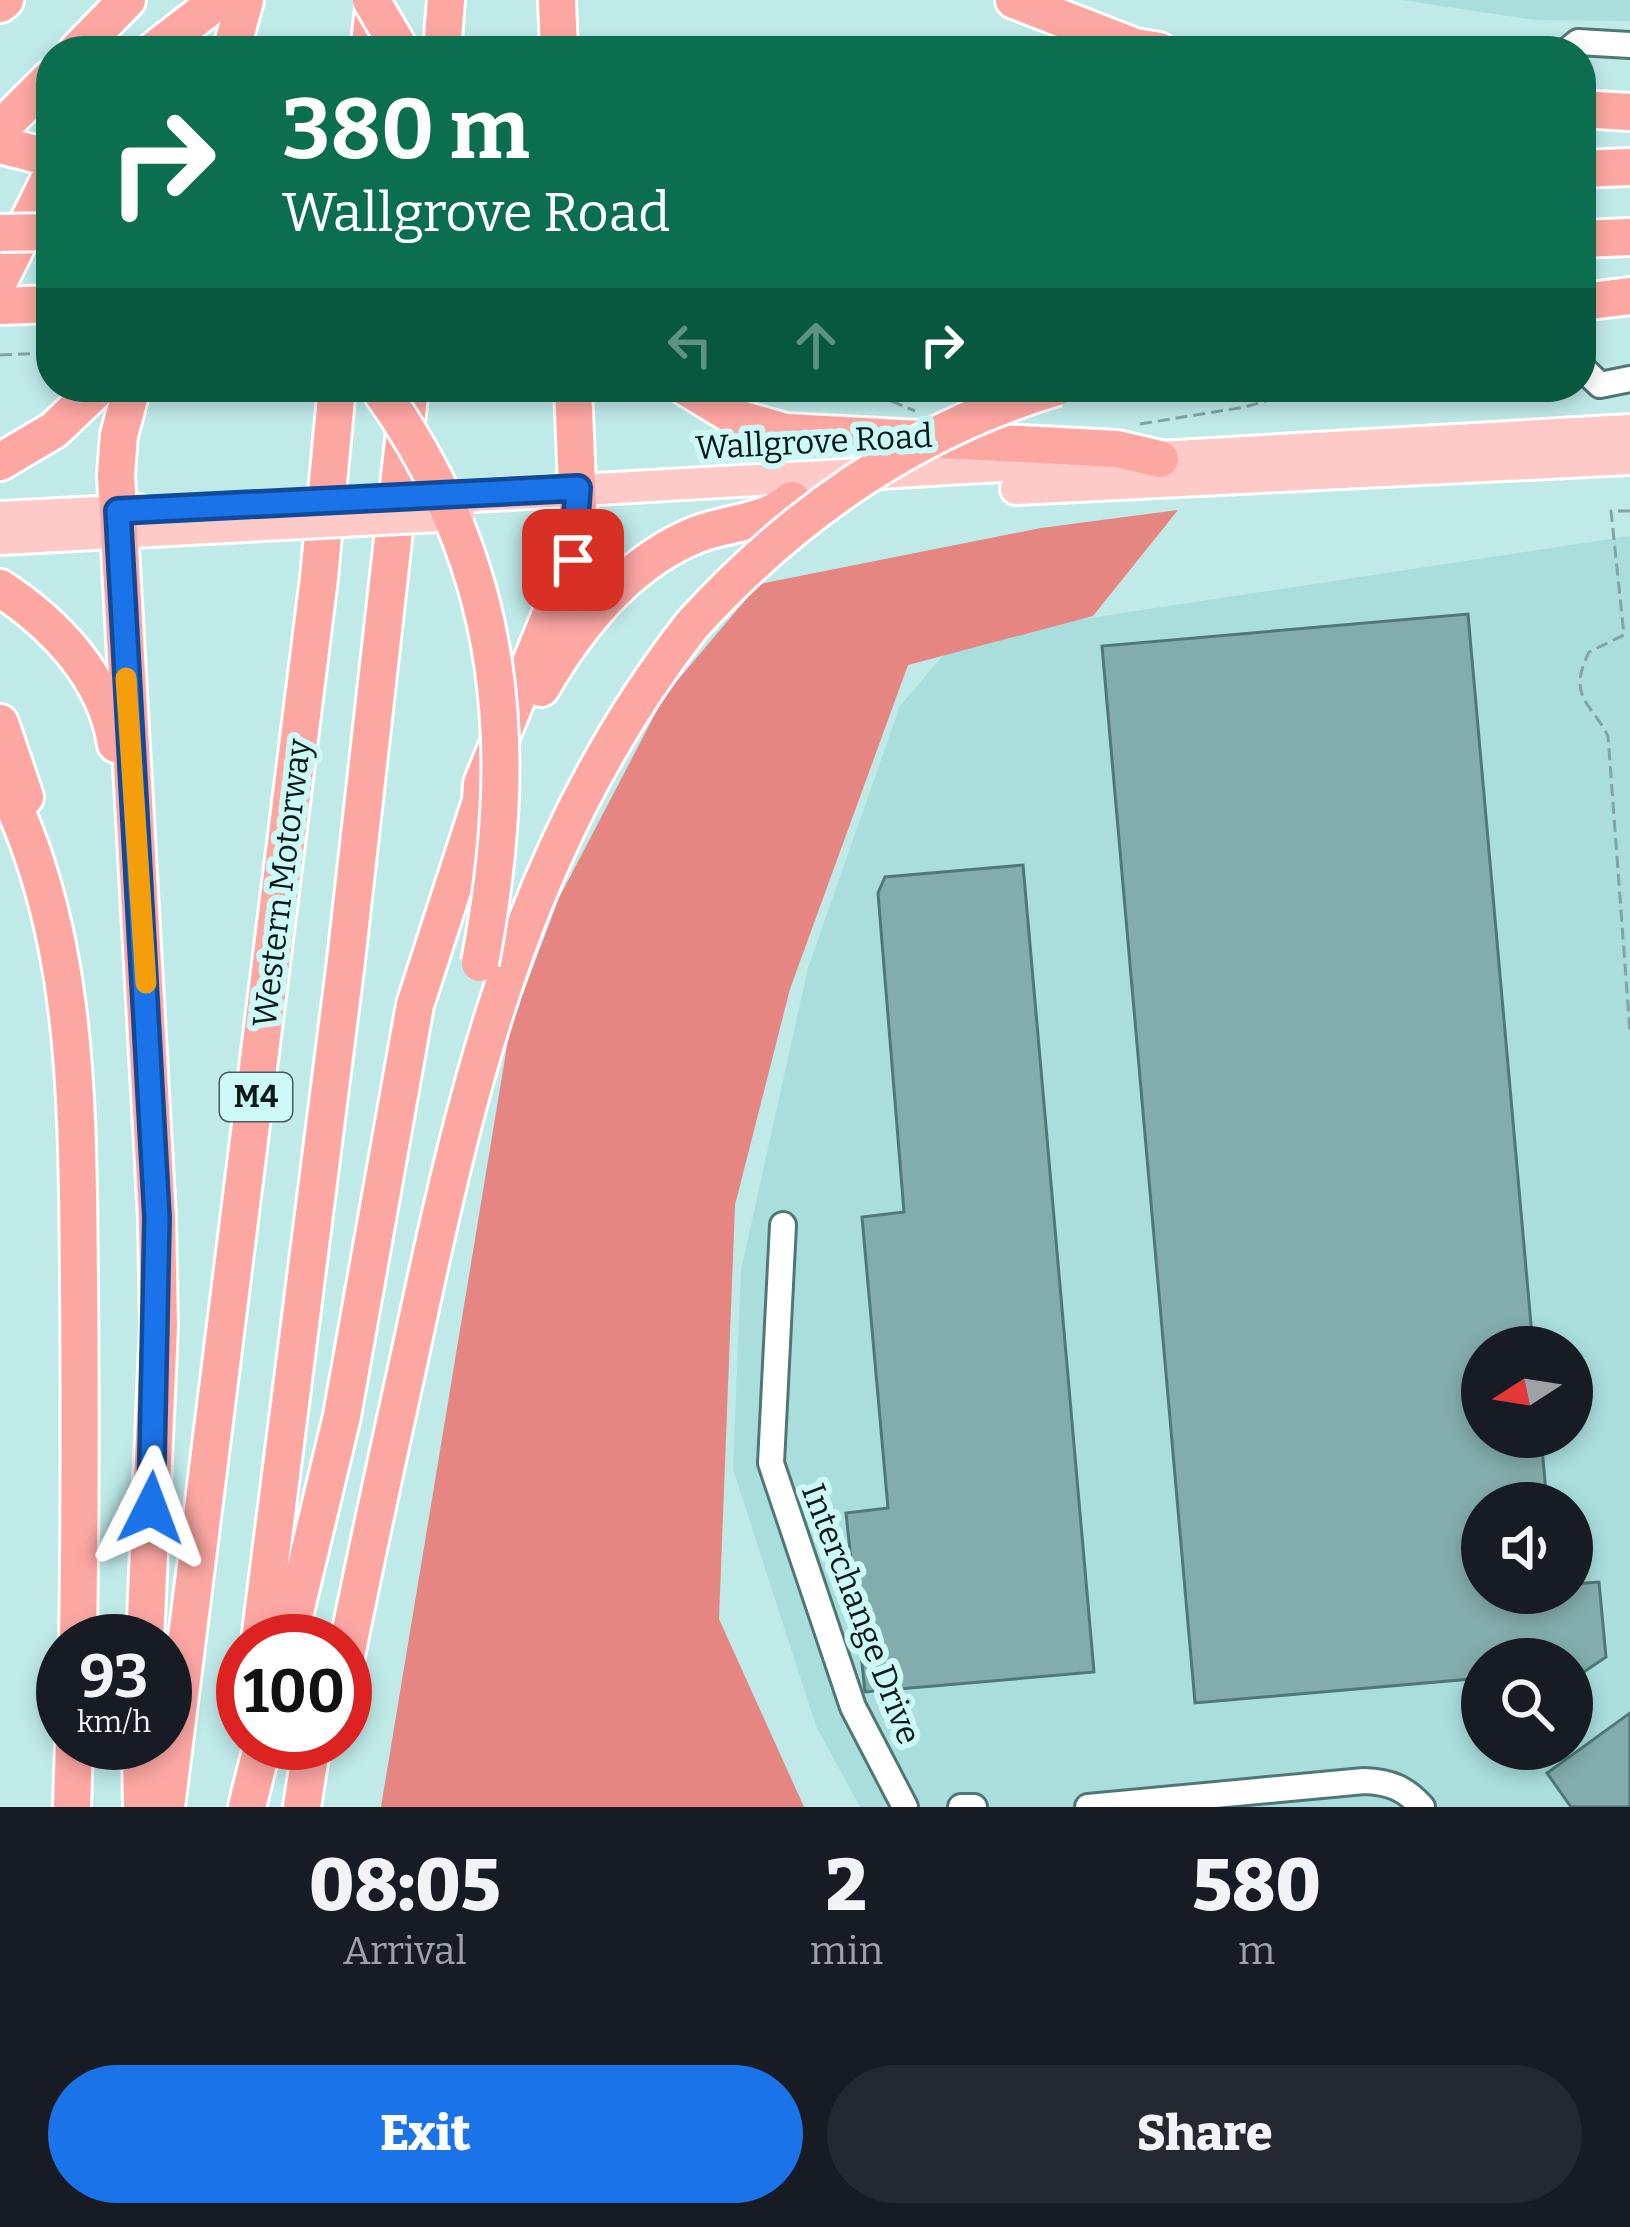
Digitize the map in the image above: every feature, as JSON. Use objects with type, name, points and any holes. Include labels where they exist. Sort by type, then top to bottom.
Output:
[{"type":"highway","points":[[92,36],[127,0]]},
{"type":"highway","points":[[172,36],[219,0]]},
{"type":"highway","points":[[235,36],[245,0]]},
{"type":"highway","points":[[371,36],[373,0]]},
{"type":"highway","points":[[373,0],[392,36]]},
{"type":"highway","points":[[443,36],[446,0]]},
{"type":"highway","points":[[557,0],[558,36]]},
{"type":"highway","points":[[1014,0],[1107,36]]},
{"type":"highway","points":[[1054,0],[1130,36]]},
{"type":"highway","points":[[0,129],[36,93]]},
{"type":"highway","points":[[1596,110],[1630,112]]},
{"type":"highway","points":[[0,145],[36,154]]},
{"type":"highway","points":[[1596,168],[1630,167]]},
{"type":"highway","points":[[0,279],[36,206]]},
{"type":"highway","points":[[0,233],[36,232]]},
{"type":"highway","points":[[1596,239],[1630,237]]},
{"type":"highway","points":[[0,306],[36,305]]},
{"type":"highway","points":[[0,462],[55,430],[84,402]]},
{"type":"highway","points":[[129,402],[119,435],[118,522],[158,1240],[146,1614]]},
{"type":"highway","name":"Western Motorway","points":[[166,1807],[316,602],[336,402]]},
{"type":"highway","points":[[337,1614],[480,963],[502,821],[504,751],[492,647],[454,520],[387,402]]},
{"type":"highway","name":"M4","points":[[263,1614],[346,961],[408,402]]},
{"type":"highway","points":[[295,1614],[342,1417],[415,1005],[481,801],[482,784],[573,560],[578,499],[574,402]]},
{"type":"highway","points":[[711,402],[737,418],[785,432],[1117,449],[1160,459]]},
{"type":"highway","points":[[355,1614],[457,1134],[484,1033],[576,805],[616,731],[692,626],[759,556],[836,493],[952,427],[1018,402]]},
{"type":"highway","points":[[481,801],[492,792],[558,659],[613,591],[691,537],[772,517],[792,500]]},
{"type":"highway","points":[[0,589],[31,608],[78,658],[106,707],[117,751],[131,767]]},
{"type":"highway","points":[[0,723],[65,931],[79,1030],[74,1045]]},
{"type":"highway","points":[[0,777],[28,838],[50,913],[74,1045],[78,1614]]},
{"type":"highway","points":[[72,1807],[73,1770]]},
{"type":"highway","points":[[142,1770],[142,1807]]},
{"type":"highway","points":[[243,1807],[245,1770]]},
{"type":"highway","points":[[243,1807],[255,1770]]},
{"type":"highway","points":[[302,1807],[308,1770]]},
{"type":"highway","points":[[324,1807],[329,1770]]},
{"type":"main road","name":"Wallgrove Road","points":[[0,517],[118,522],[459,506],[1630,430]]},
{"type":"main road","name":"Wallgrove Road","points":[[578,499],[792,500],[1630,459]]},
{"type":"main road","name":"Wallgrove Road","points":[[0,539],[118,522]]},
{"type":"street","points":[[1596,42],[1630,45]]},
{"type":"street","points":[[1596,381],[1600,385],[1630,379]]},
{"type":"street","name":"Interchange Drive","points":[[783,1225],[770,1463],[853,1707],[905,1807]]},
{"type":"street","points":[[1088,1807],[1364,1781],[1387,1782],[1422,1807]]},
{"type":"street","points":[[962,1807],[974,1807]]},
{"type":"path","points":[[0,355],[36,354]]},
{"type":"path","points":[[895,402],[919,412]]},
{"type":"path","points":[[1132,425],[1259,402]]},
{"type":"path","points":[[1630,512],[1611,511],[1624,635],[1589,652],[1580,690],[1583,704],[1608,736],[1630,1032]]},
{"type":"shaded area","points":[[1402,0],[1630,0],[1630,21],[1535,20]]},
{"type":"shaded area","points":[[1178,510],[1093,616],[908,665],[790,989],[735,1205],[719,1619],[804,1807],[381,1807],[510,1028],[559,898],[665,695],[759,584],[1041,528]]},
{"type":"shaded area","points":[[1630,536],[1630,1807],[860,1807],[816,1726],[733,1469],[741,1270],[808,968],[900,706],[958,638]]},
{"type":"building","points":[[1468,614],[1531,1326],[1461,1326],[1461,1458],[1543,1458],[1545,1482],[1461,1482],[1461,1614],[1593,1614],[1593,1582],[1599,1582],[1606,1657],[1593,1666],[1593,1638],[1461,1638],[1461,1680],[1195,1703],[1102,646]]},
{"type":"building","points":[[1023,865],[1094,1672],[865,1692],[846,1513],[888,1508],[862,1217],[904,1212],[878,893],[885,877]]},
{"type":"building","points":[[1630,1713],[1630,1807],[1571,1807],[1547,1773],[1593,1770],[1593,1740]]},
{"type":"slow traffic","points":[[126,678],[146,983]]},
{"type":"route","points":[[151,1508],[159,1326],[157,1218],[118,511],[578,488],[573,560]]}]
